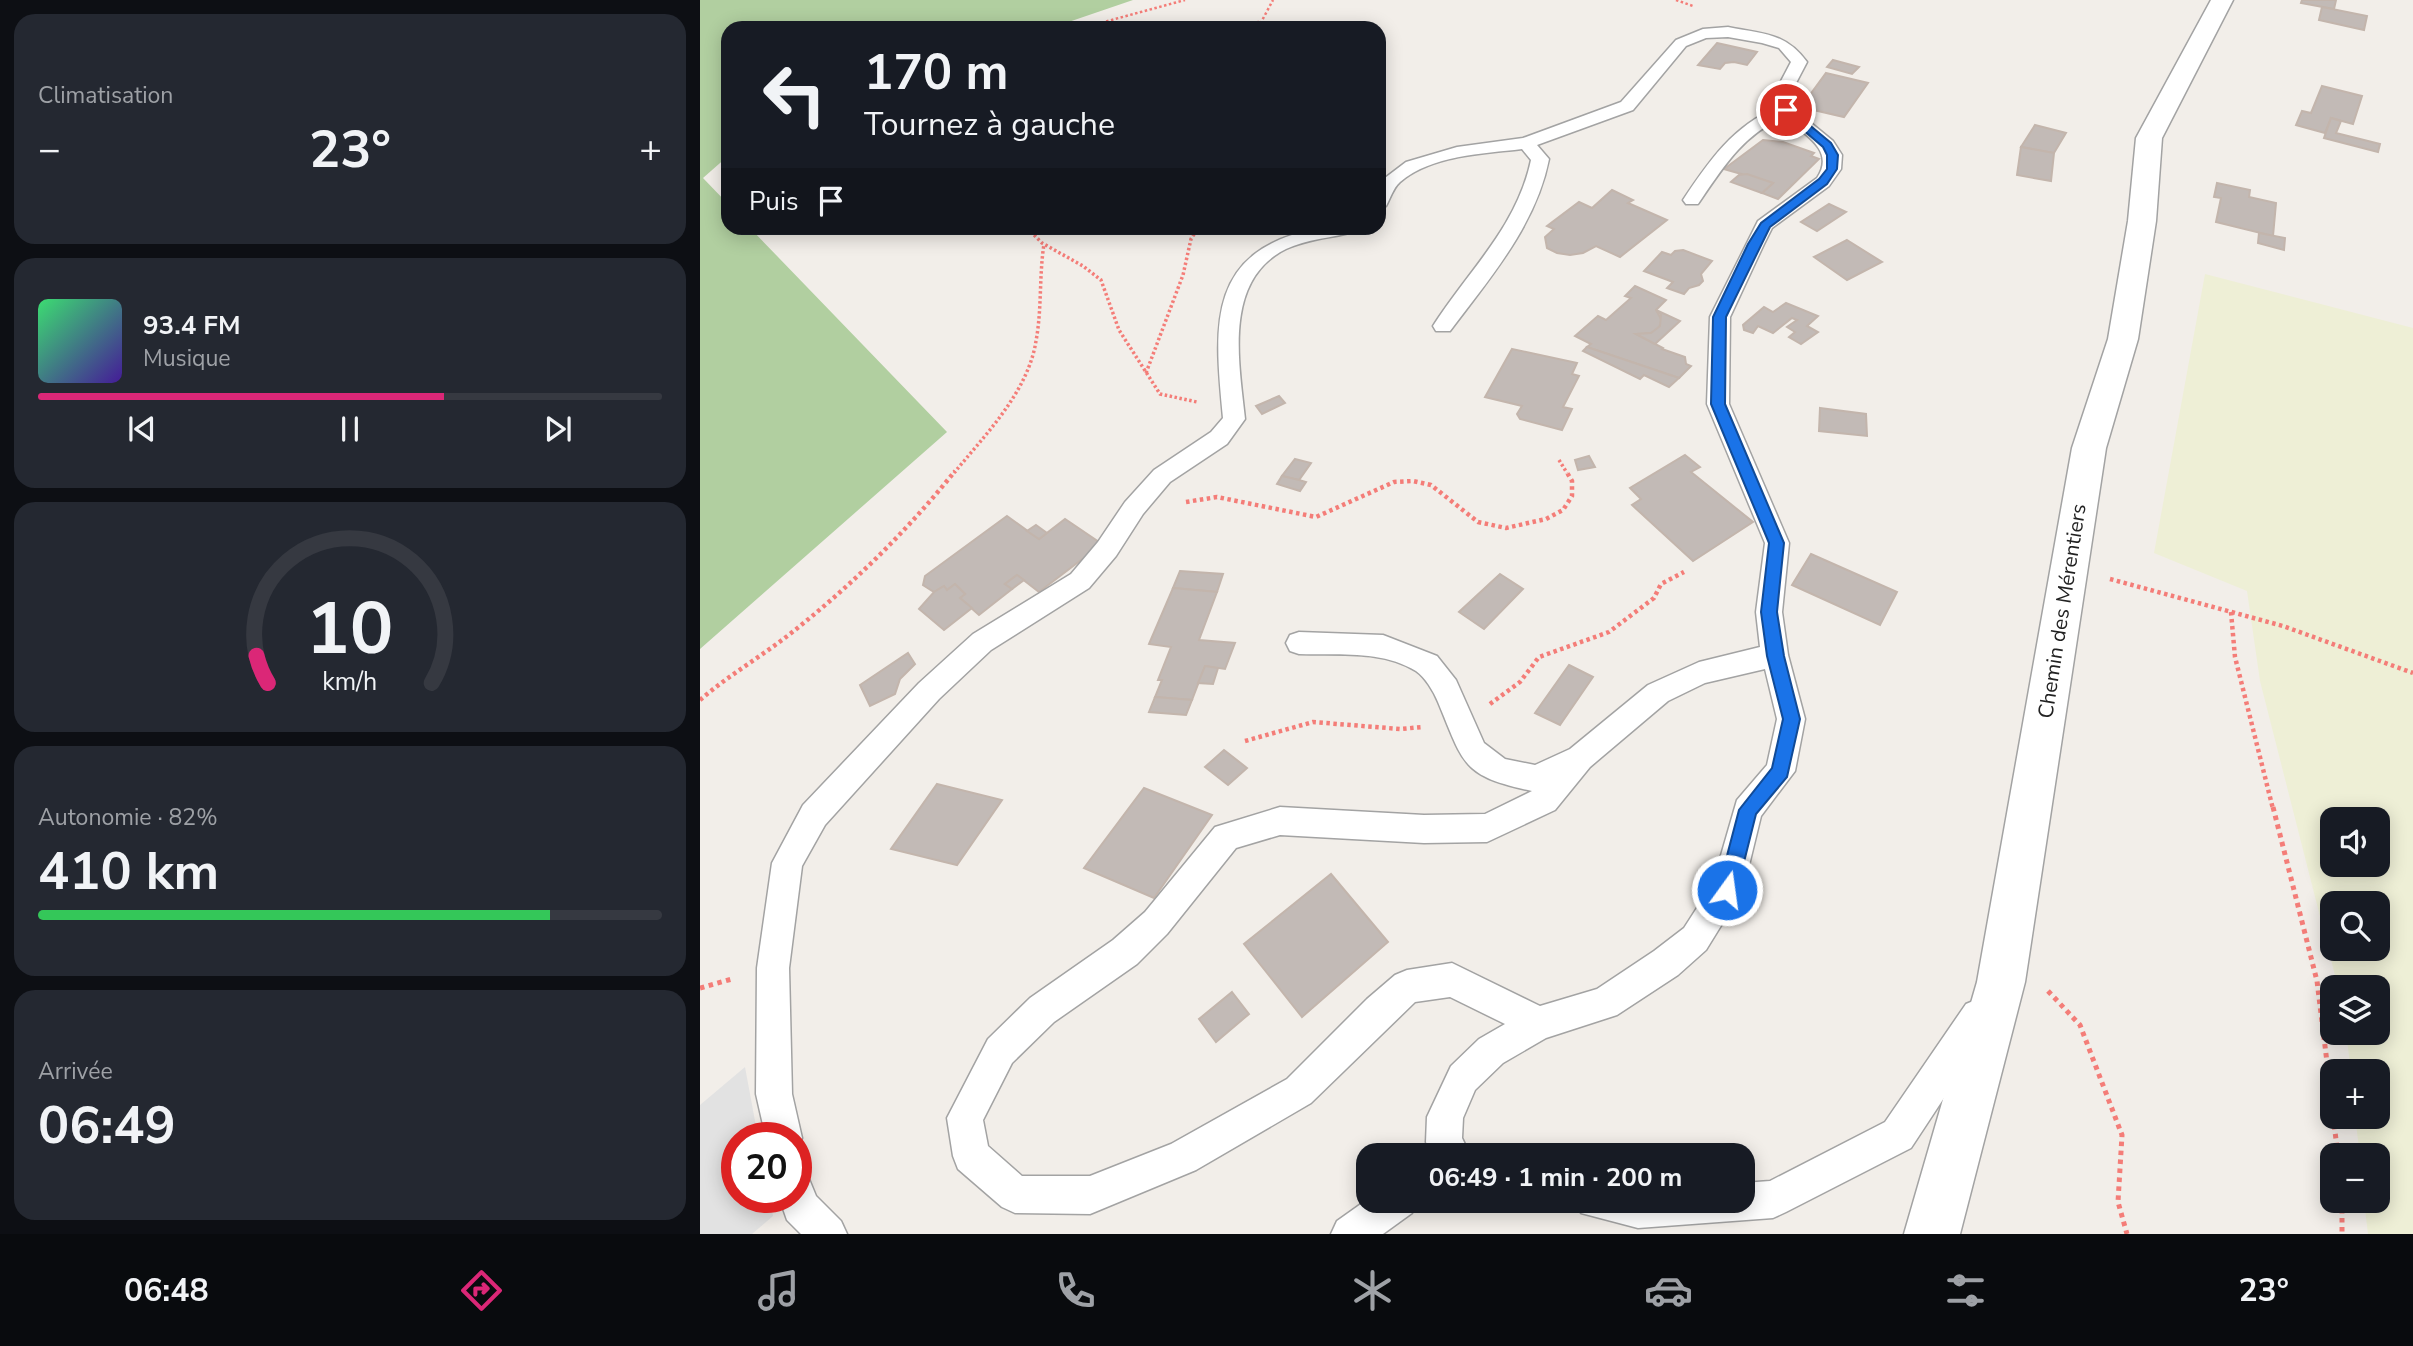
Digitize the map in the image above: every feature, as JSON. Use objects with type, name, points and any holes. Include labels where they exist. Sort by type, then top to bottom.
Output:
[{"type":"street","name":"Chemin des Mérentiers","points":[[1932,1234],[2001,982],[2089,448],[2123,340],[2142,221],[2149,138],[2222,0]]},
{"type":"lane","points":[[1386,189],[1390,181],[1412,166],[1457,152],[1526,143],[1627,106],[1681,43],[1703,34],[1728,32],[1784,45],[1799,62],[1787,83],[1786,110]]},
{"type":"lane","points":[[1692,200],[1719,160],[1752,124],[1786,110]]},
{"type":"lane","points":[[1445,1143],[1445,1117],[1463,1078],[1491,1051],[1539,1023],[1605,1003],[1666,963],[1695,939],[1727,890],[1748,810],[1780,771],[1791,719],[1775,656],[1769,612],[1777,543],[1718,404],[1720,317],[1754,244],[1765,225],[1823,182],[1832,169],[1833,155],[1828,145],[1786,110]]},
{"type":"lane","points":[[1443,326],[1489,265],[1538,178],[1540,159],[1526,143]]},
{"type":"lane","points":[[780,1122],[774,1094],[773,968],[787,863],[814,816],[929,691],[982,642],[1080,581],[1162,476],[1219,438],[1234,419],[1228,326],[1236,289],[1248,268],[1270,249],[1313,235]]},
{"type":"lane","points":[[1299,643],[1383,646],[1427,664],[1446,688],[1473,752],[1498,771],[1536,779],[1580,758]]},
{"type":"lane","points":[[1539,1023],[1452,980],[1407,987],[1298,1091],[1183,1157],[1090,1195],[1015,1194],[971,1156],[965,1118],[1000,1051],[1042,1010],[1125,952],[1146,933],[1226,837],[1280,821],[1424,829],[1487,828],[1544,800],[1580,758],[1658,693],[1699,673],[1775,656]]},
{"type":"lane","points":[[1755,1200],[1773,1199],[1898,1135],[2001,982]]},
{"type":"lane","points":[[806,1213],[828,1234]]},
{"type":"lane","points":[[1350,1234],[1380,1213]]},
{"type":"path","points":[[1108,21],[1185,0]]},
{"type":"path","points":[[1260,21],[1273,0]]},
{"type":"path","points":[[1031,235],[1077,261],[1101,281],[1110,293],[1113,317],[1160,394],[1182,401],[1206,403],[1232,395]]},
{"type":"path","points":[[1146,374],[1183,275],[1194,235]]},
{"type":"path","points":[[700,700],[794,632],[830,600],[905,530],[978,443],[1029,370],[1035,341],[1044,244]]},
{"type":"path","points":[[1131,513],[1149,514],[1189,501],[1217,498],[1241,500],[1316,517],[1394,482],[1413,481],[1430,485],[1478,522],[1506,528],[1546,519],[1563,510],[1572,496],[1572,481],[1559,460]]},
{"type":"path","points":[[2070,567],[2283,626],[2413,673]]},
{"type":"path","points":[[2231,612],[2235,657],[2317,981],[2327,1059]]},
{"type":"path","points":[[2001,982],[2045,988],[2080,1025],[2122,1135],[2118,1202],[2127,1234]]},
{"type":"path","points":[[2342,1213],[2342,1234]]},
{"type":"green space","points":[[700,0],[1133,0],[1072,21],[721,21],[721,162],[703,178],[721,197],[721,235],[757,235],[947,432],[700,649]]},
{"type":"green space","points":[[2205,274],[2413,328],[2413,1234],[2368,1234],[2365,1213],[2390,1213],[2390,1143],[2358,1143],[2357,1129],[2390,1129],[2390,1059],[2349,1059],[2348,1045],[2390,1045],[2390,975],[2335,975],[2331,961],[2390,961],[2390,891],[2320,891],[2320,916],[2260,681],[2247,591],[2154,553]]},
{"type":"shaded area","points":[[745,1067],[755,1122],[721,1122],[721,1213],[772,1213],[773,1216],[752,1234],[700,1234],[700,1105]]},
{"type":"building","points":[[2302,0],[2336,0],[2334,9],[2301,3]]},
{"type":"building","points":[[2322,7],[2367,16],[2364,30],[2319,20]]},
{"type":"building","points":[[1717,43],[1757,52],[1747,65],[1725,63],[1720,69],[1698,65]]},
{"type":"building","points":[[1833,60],[1859,67],[1852,74],[1827,67]]},
{"type":"building","points":[[1826,73],[1868,83],[1844,117],[1801,107]]},
{"type":"building","points":[[2322,86],[2362,96],[2353,124],[2331,118],[2325,133],[2296,125],[2302,111],[2311,113]]},
{"type":"building","points":[[2331,118],[2341,121],[2336,133],[2380,144],[2378,152],[2324,138]]},
{"type":"building","points":[[2035,125],[2066,133],[2054,153],[2021,147]]},
{"type":"building","points":[[1763,140],[1783,142],[1814,153],[1811,156],[1819,159],[1778,199],[1762,193],[1773,183],[1724,169]]},
{"type":"building","points":[[2021,147],[2054,153],[2051,181],[2017,175]]},
{"type":"building","points":[[1747,174],[1773,183],[1762,193],[1731,182],[1739,175]]},
{"type":"building","points":[[2217,183],[2250,190],[2249,197],[2276,203],[2273,236],[2216,222],[2221,198],[2214,197]]},
{"type":"building","points":[[1612,190],[1633,200],[1628,203],[1667,220],[1620,257],[1596,246],[1583,253],[1570,255],[1547,248],[1545,237],[1554,229],[1547,226],[1579,202],[1592,208]]},
{"type":"building","points":[[1829,204],[1846,212],[1817,231],[1801,222]]},
{"type":"building","points":[[2259,233],[2285,238],[2284,250],[2258,243]]},
{"type":"building","points":[[1847,240],[1882,262],[1847,280],[1814,257]]},
{"type":"building","points":[[1683,250],[1712,261],[1701,274],[1703,281],[1689,288],[1684,294],[1667,288],[1673,282],[1644,271],[1662,252],[1671,255],[1675,251]]},
{"type":"building","points":[[1635,286],[1666,300],[1656,310],[1662,321],[1658,329],[1651,333],[1636,334],[1662,349],[1685,357],[1686,364],[1691,366],[1679,378],[1587,347],[1591,344],[1575,336],[1598,316],[1606,320],[1631,298],[1625,296]]},
{"type":"building","points":[[1786,303],[1818,316],[1807,326],[1818,332],[1801,344],[1789,337],[1795,332],[1787,327],[1797,320],[1792,318],[1773,333],[1758,326],[1753,333],[1744,330],[1743,325],[1764,307],[1773,312]]},
{"type":"building","points":[[1656,310],[1680,321],[1655,344],[1636,334],[1651,333],[1660,326],[1661,315]]},
{"type":"building","points":[[1587,347],[1679,378],[1669,387],[1644,375],[1640,379],[1583,351]]},
{"type":"building","points":[[1512,349],[1577,363],[1572,374],[1579,376],[1563,407],[1572,409],[1562,430],[1520,419],[1517,414],[1522,406],[1485,397]]},
{"type":"building","points":[[1279,396],[1285,403],[1262,414],[1256,406]]},
{"type":"building","points":[[1820,408],[1866,414],[1867,436],[1819,431]]},
{"type":"building","points":[[1685,455],[1700,467],[1691,472],[1753,522],[1693,561],[1632,505],[1641,499],[1630,488]]},
{"type":"building","points":[[1589,456],[1595,467],[1578,470],[1575,460]]},
{"type":"building","points":[[1295,459],[1311,463],[1299,480],[1282,476]]},
{"type":"building","points":[[1282,476],[1306,482],[1300,491],[1277,484]]},
{"type":"building","points":[[1007,516],[1039,539],[1065,519],[1102,544],[1039,592],[1017,575],[1005,584],[1012,589],[979,615],[960,598],[965,594],[955,584],[947,590],[944,586],[934,592],[923,585],[925,576]]},
{"type":"building","points":[[1036,525],[1047,533],[1039,539],[1027,531]]},
{"type":"building","points":[[1811,554],[1897,592],[1880,625],[1792,585]]},
{"type":"building","points":[[1180,571],[1223,574],[1217,592],[1173,588]]},
{"type":"building","points":[[1500,574],[1523,589],[1484,629],[1459,612]]},
{"type":"building","points":[[1017,575],[1024,580],[1012,589],[1005,584]]},
{"type":"building","points":[[955,584],[965,594],[960,598],[972,608],[944,630],[919,609],[934,592],[944,586],[947,590]]},
{"type":"building","points":[[1173,588],[1217,592],[1199,640],[1235,643],[1225,669],[1205,666],[1192,700],[1155,697],[1162,680],[1158,680],[1171,647],[1149,644]]},
{"type":"building","points":[[908,653],[915,664],[900,679],[895,694],[870,706],[860,685]]},
{"type":"building","points":[[1569,665],[1593,677],[1560,725],[1535,713]]},
{"type":"building","points":[[1205,666],[1218,668],[1213,684],[1198,683]]},
{"type":"building","points":[[1155,697],[1192,700],[1186,715],[1149,712]]},
{"type":"building","points":[[1224,750],[1247,768],[1228,785],[1205,767]]},
{"type":"building","points":[[937,784],[1002,800],[957,865],[891,849]]},
{"type":"building","points":[[1144,788],[1212,815],[1154,898],[1084,868]]},
{"type":"building","points":[[1331,874],[1388,942],[1302,1017],[1244,944]]},
{"type":"building","points":[[1232,992],[1249,1014],[1216,1042],[1199,1019]]},
{"type":"route","points":[[1727,890],[1748,810],[1780,771],[1791,719],[1775,656],[1769,612],[1777,543],[1718,404],[1720,317],[1754,244],[1765,225],[1823,182],[1832,169],[1833,155],[1828,145],[1786,110]]}]
